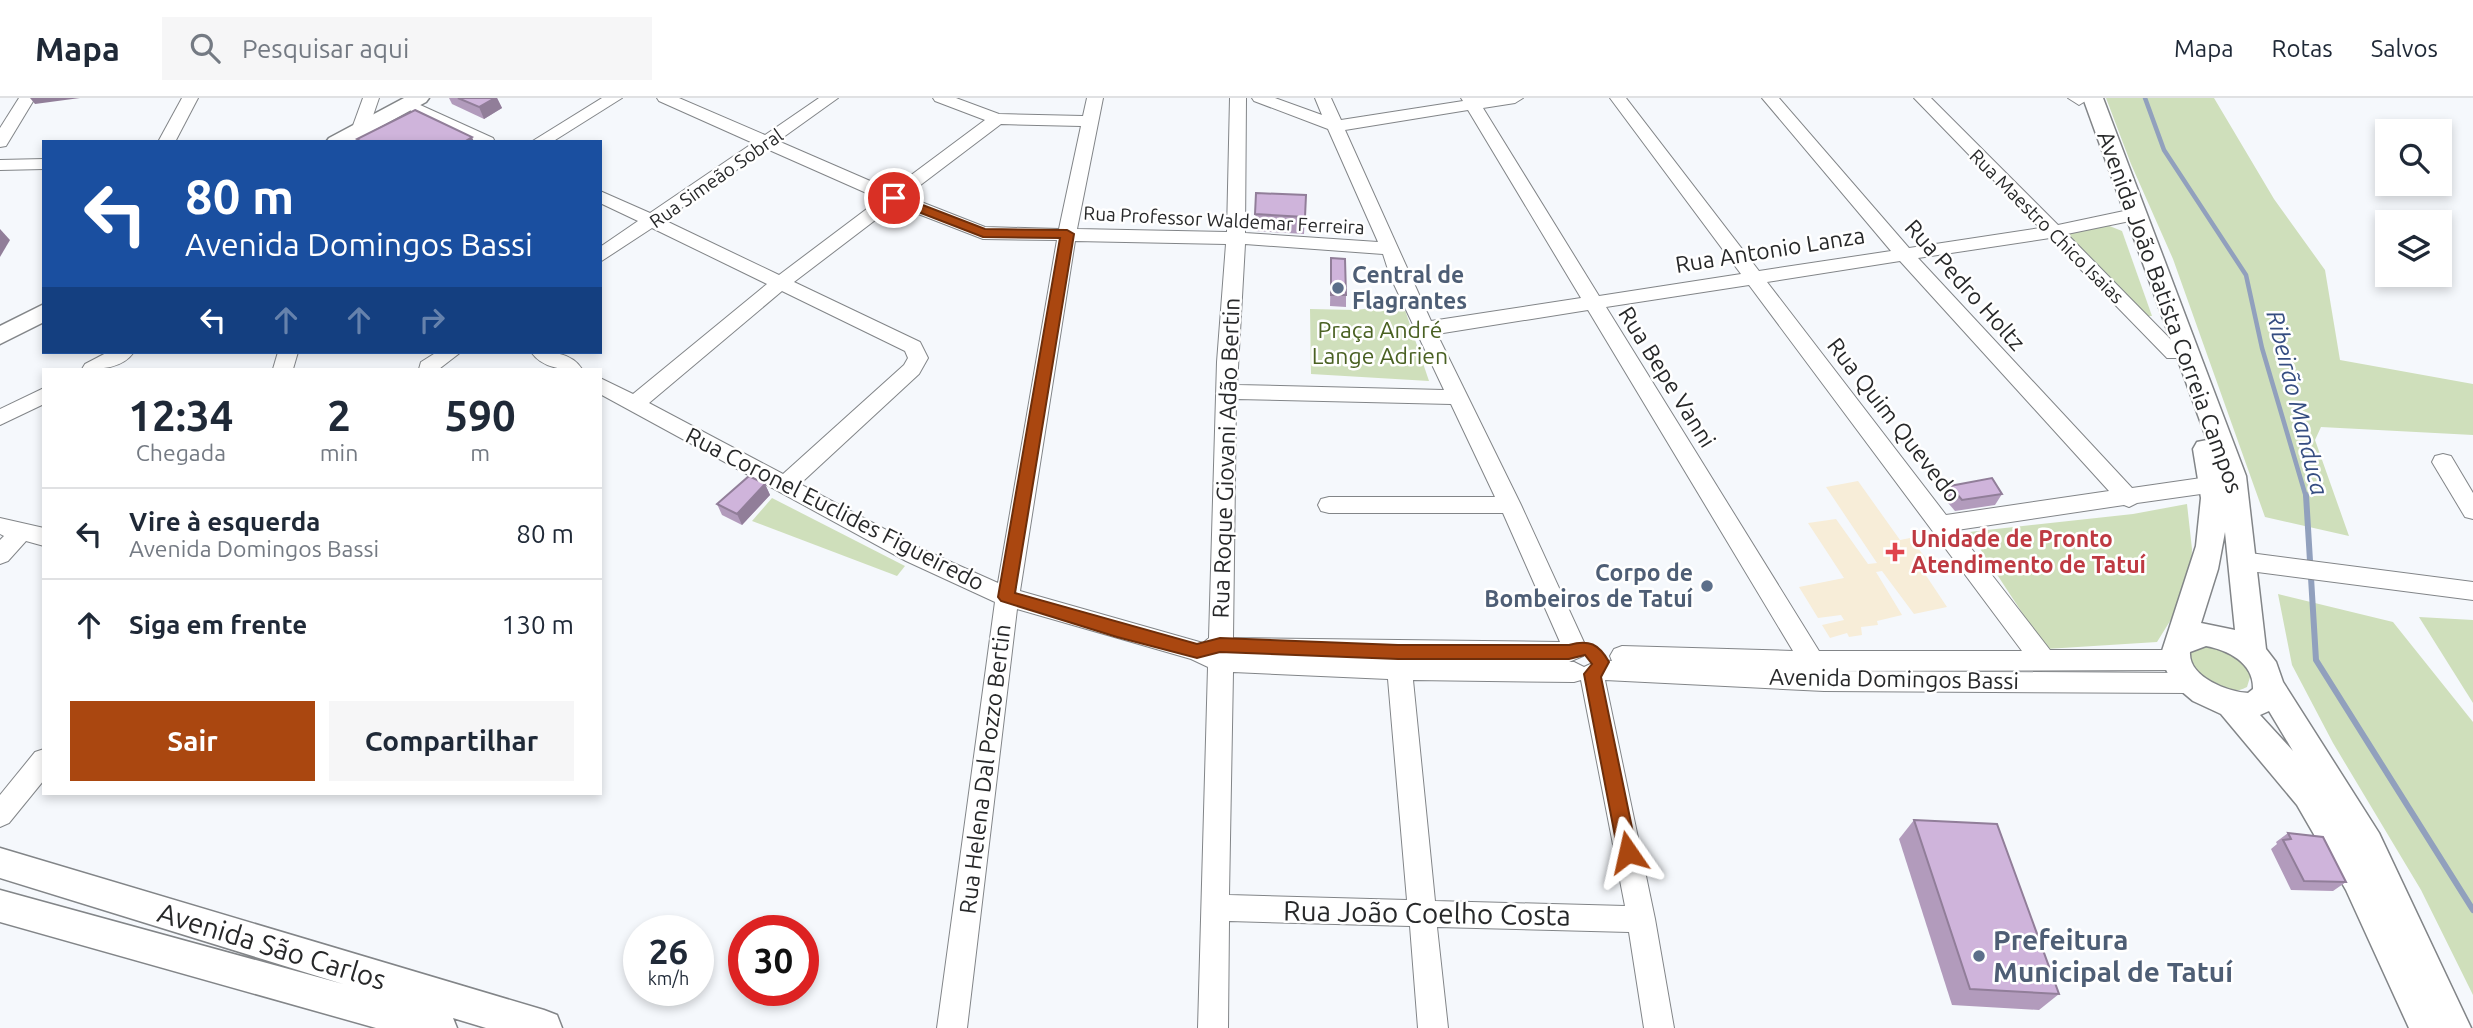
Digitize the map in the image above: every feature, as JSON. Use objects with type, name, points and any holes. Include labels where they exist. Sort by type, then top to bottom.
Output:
[{"type":"main road","points":[[357,138],[418,103],[438,98]]},
{"type":"main road","name":"Avenida João Batista Correia Campos","points":[[2082,99],[2174,353],[2215,484],[2216,510],[2182,661]]},
{"type":"main road","name":"Avenida João Batista Correia Campos","points":[[2082,99],[2233,476],[2252,653]]},
{"type":"main road","points":[[0,320],[42,296]]},
{"type":"main road","points":[[0,336],[42,313]]},
{"type":"main road","points":[[2204,572],[2242,561]]},
{"type":"main road","points":[[2232,705],[2259,702],[2267,696],[2269,676],[2263,665],[2237,643],[2206,634],[2192,635],[2182,661],[2202,693],[2232,705],[2307,794],[2342,850],[2427,1028]]},
{"type":"main road","points":[[2270,687],[2367,844],[2453,1028]]},
{"type":"main road","name":"Avenida São Carlos","points":[[0,863],[544,1028]]},
{"type":"main road","name":"Avenida São Carlos","points":[[0,906],[439,1028]]},
{"type":"street","points":[[0,142],[27,98]]},
{"type":"street","points":[[167,140],[190,98]]},
{"type":"street","points":[[357,138],[371,98]]},
{"type":"street","points":[[542,140],[614,98]]},
{"type":"street","name":"Rua Professor Waldemar Ferreira","points":[[665,98],[894,198],[983,233],[1236,238],[1390,249]]},
{"type":"street","name":"Rua Simeão Sobral","points":[[602,255],[830,98]]},
{"type":"street","points":[[941,98],[997,120],[1089,121]]},
{"type":"street","name":"Rua Helena Dal Pozzo Bertin","points":[[952,1028],[1007,597],[1067,234],[1095,98]]},
{"type":"street","name":"Rua Roque Giovani Adão Bertin","points":[[1213,1028],[1212,652],[1236,238],[1238,98]]},
{"type":"street","points":[[1260,98],[1336,126],[1471,101],[1515,98]]},
{"type":"street","points":[[1323,98],[1390,249],[1399,276],[1584,662],[1641,919],[1659,1028]]},
{"type":"street","name":"Rua Quim Quevedo","points":[[1618,98],[2044,661]]},
{"type":"street","name":"Rua Pedro Holtz","points":[[1770,98],[1904,254],[2129,499]]},
{"type":"street","name":"Rua Maestro Chico Isaias","points":[[1922,98],[2051,232],[2174,353]]},
{"type":"street","name":"Rua Bepe Vanni","points":[[1471,101],[1819,671]]},
{"type":"street","points":[[418,103],[483,140]]},
{"type":"street","points":[[634,404],[780,283],[997,120]]},
{"type":"street","points":[[0,165],[42,164]]},
{"type":"street","points":[[602,197],[913,347],[918,358],[912,369],[785,485]]},
{"type":"street","name":"Rua Antonio Lanza","points":[[1424,329],[2051,232],[2124,217]]},
{"type":"street","points":[[94,368],[120,354]]},
{"type":"street","points":[[428,367],[449,354]]},
{"type":"street","points":[[545,354],[570,368]]},
{"type":"street","name":"Rua Coronel Euclides Figueiredo","points":[[602,386],[914,555],[1007,597],[1117,631],[1212,652]]},
{"type":"street","points":[[1226,392],[1456,397]]},
{"type":"street","points":[[0,418],[42,396]]},
{"type":"street","points":[[2443,462],[2473,511]]},
{"type":"street","points":[[1941,524],[2129,499],[2215,484]]},
{"type":"street","points":[[1329,505],[1510,505]]},
{"type":"street","points":[[0,555],[22,531]]},
{"type":"street","points":[[2242,561],[2473,591]]},
{"type":"street","name":"Avenida Domingos Bassi","points":[[1212,652],[1400,661],[1584,662],[1819,671],[2182,661]]},
{"type":"street","points":[[1400,661],[1433,1028]]},
{"type":"street","name":"Avenida Domingos Bassi","points":[[1819,671],[2044,661],[2182,661]]},
{"type":"street","points":[[0,815],[42,762]]},
{"type":"street","name":"Rua João Coelho Costa","points":[[1214,908],[1641,919]]},
{"type":"shaded area","name":"Unidade de Pronto Atendimento de Tatuí","points":[[1858,481],[1900,540],[1910,538],[1932,566],[1923,571],[1947,607],[1914,614],[1882,571],[1876,572],[1902,615],[1877,621],[1878,625],[1861,627],[1862,635],[1849,637],[1847,633],[1830,638],[1822,625],[1844,620],[1841,615],[1818,618],[1799,587],[1844,578],[1808,523],[1836,519],[1868,564],[1877,563],[1826,487]]},
{"type":"green space","points":[[2106,98],[2214,98],[2274,199],[2325,270],[2340,360],[2473,384],[2473,435],[2321,427],[2315,440],[2349,536],[2265,517],[2173,259],[2131,164]]},
{"type":"green space","points":[[2107,225],[2122,231],[2152,316],[2146,316],[2067,236],[2071,232]]},
{"type":"green space","name":"Praça André Lange Adrien","points":[[1403,304],[1429,381],[1311,374],[1310,309],[1356,310]]},
{"type":"green space","points":[[772,498],[905,566],[897,576],[752,521]]},
{"type":"green space","points":[[2187,504],[2192,549],[2190,589],[2157,642],[2046,649],[1969,532],[2133,514]]},
{"type":"green space","points":[[2278,594],[2393,622],[2473,722],[2473,995],[2421,890],[2333,743],[2292,665]]},
{"type":"green space","points":[[2419,617],[2473,620],[2473,703]]},
{"type":"green space","points":[[2211,643],[2241,658],[2251,674],[2247,687],[2232,691],[2218,688],[2193,671],[2189,650]]},
{"type":"building","points":[[458,98],[495,98],[479,107]]},
{"type":"building","points":[[415,110],[472,137],[467,140],[357,139]]},
{"type":"building","points":[[1256,193],[1306,195],[1305,217],[1255,214]]},
{"type":"building","name":"Central de Flagrantes","points":[[1331,258],[1345,259],[1346,295],[1331,295]]},
{"type":"building","points":[[749,476],[765,484],[737,514],[717,504]]},
{"type":"building","points":[[1992,478],[2002,494],[1962,500],[1950,486]]},
{"type":"building","name":"Prefeitura Municipal de Tatuí","points":[[1914,820],[1997,824],[2059,994],[1970,989]]},
{"type":"building","points":[[2288,833],[2323,837],[2346,882],[2304,881],[2283,840],[2291,839]]},
{"type":"waterway","name":"Ribeirão Manduca","points":[[2145,98],[2164,150],[2246,275],[2262,348],[2306,497]]},
{"type":"waterway","name":"Ribeirão Manduca","points":[[2306,495],[2316,660],[2473,910]]},
{"type":"place","name":"Central de Flagrantes","points":[[1338,288]]},
{"type":"place","name":"Unidade de Pronto Atendimento de Tatuí","points":[[1895,552]]},
{"type":"place","name":"Corpo de Bombeiros de Tatuí","points":[[1707,586]]},
{"type":"place","name":"Prefeitura Municipal de Tatuí","points":[[1979,956]]},
{"type":"route","points":[[894,198],[983,233],[1067,234],[1007,597],[1117,631],[1197,651],[1220,645],[1398,652],[1591,650],[1601,662],[1599,670],[1592,674],[1628,852]]}]
